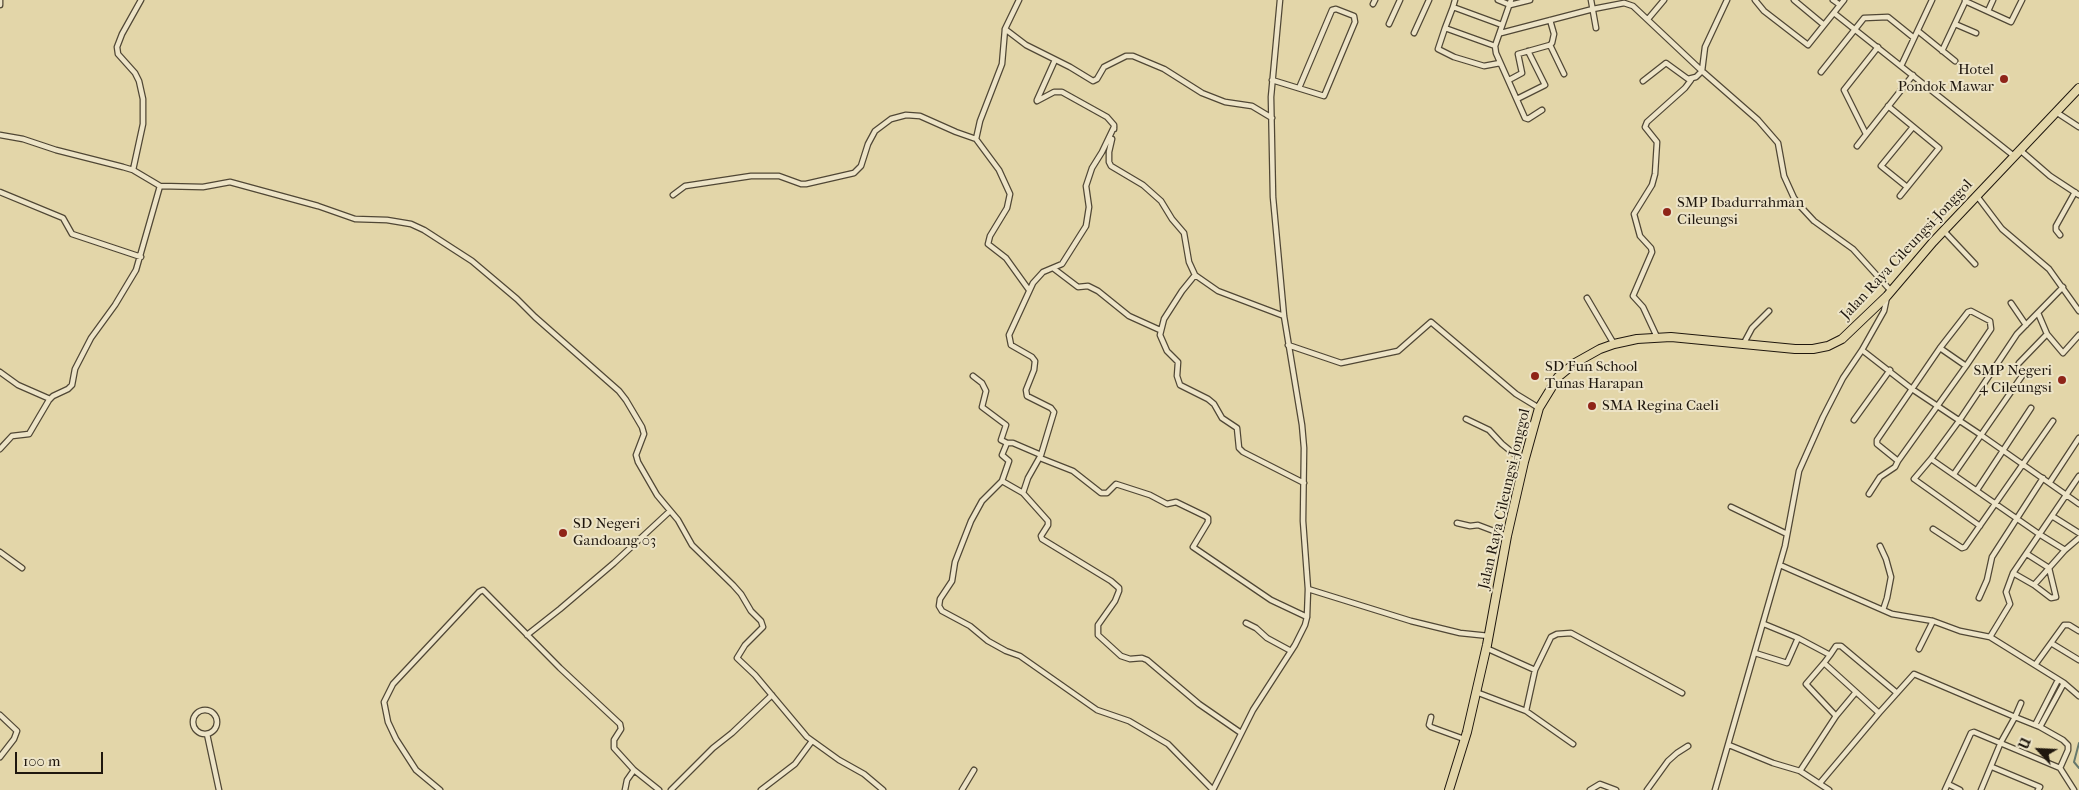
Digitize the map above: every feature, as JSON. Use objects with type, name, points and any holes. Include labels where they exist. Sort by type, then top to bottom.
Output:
[{"type":"main road","name":"Jalan Raya Cileungsi-Jonggol","points":[[1449,790],[1464,739],[1489,636],[1507,536],[1524,462],[1539,408],[1558,377],[1575,363],[1614,344],[1637,338],[1657,337],[1744,343],[1796,349],[1813,349],[1828,346],[1842,339],[1889,293],[2055,111],[2079,88]]},
{"type":"street","points":[[0,0],[0,5]]},
{"type":"street","points":[[133,170],[143,124],[142,99],[139,81],[132,69],[118,54],[118,47],[122,34],[142,0]]},
{"type":"street","points":[[976,139],[980,121],[1002,64],[1005,29],[1019,0]]},
{"type":"street","points":[[1007,443],[1002,455],[1009,461],[1002,481],[982,501],[971,520],[955,562],[952,581],[940,599],[939,606],[942,611],[970,626],[994,644],[1020,656],[1097,710],[1128,721],[1168,744],[1213,790],[1241,733],[1302,632],[1307,618],[1308,589],[1303,521],[1302,425],[1284,316],[1273,197],[1272,80],[1280,0]]},
{"type":"street","points":[[1389,24],[1400,0]]},
{"type":"street","points":[[1414,32],[1429,0]]},
{"type":"street","points":[[1456,0],[1445,28],[1439,51],[1484,66],[1500,64]]},
{"type":"street","points":[[1498,0],[1510,2],[1530,0]]},
{"type":"street","points":[[1591,0],[1596,28]]},
{"type":"street","points":[[1648,19],[1663,0]]},
{"type":"street","points":[[1657,337],[1643,307],[1633,296],[1652,252],[1651,248],[1640,236],[1634,214],[1652,185],[1655,174],[1657,142],[1645,124],[1702,71],[1705,47],[1727,0]]},
{"type":"street","points":[[1756,0],[1764,10],[1808,46],[1844,0]]},
{"type":"street","points":[[1794,0],[1824,25]]},
{"type":"street","points":[[1833,0],[1840,5]]},
{"type":"street","points":[[1901,66],[1932,0]]},
{"type":"street","points":[[1942,51],[1966,0],[2012,22],[2022,0]]},
{"type":"street","points":[[1988,11],[1993,0]]},
{"type":"street","points":[[1510,2],[1495,46],[1500,64],[1526,119],[1542,110]]},
{"type":"street","points":[[1500,32],[1593,9],[1629,3],[1702,71],[1741,104],[1778,143],[1784,176],[1801,208],[1814,221],[1853,249],[1889,293],[1884,311],[1862,350],[1843,378],[1807,449],[1797,479],[1780,565],[1715,790]]},
{"type":"street","points":[[1453,7],[1502,25]]},
{"type":"street","points":[[1272,80],[1324,96],[1355,22],[1354,16],[1336,9],[1332,10],[1299,88]]},
{"type":"street","points":[[1834,13],[2014,156]]},
{"type":"street","points":[[1821,72],[1864,18],[1888,16],[1914,38]]},
{"type":"street","points":[[1509,80],[1521,74],[1522,71],[1517,56],[1550,45],[1554,38],[1550,20]]},
{"type":"street","points":[[1955,24],[1976,33]]},
{"type":"street","points":[[1445,28],[1495,46]]},
{"type":"street","points":[[1005,29],[1026,45],[1093,81],[1097,79],[1104,67],[1126,56],[1138,58],[1164,68],[1202,93],[1225,102],[1252,106],[1272,118]]},
{"type":"street","points":[[1918,31],[1955,61]]},
{"type":"street","points":[[1550,45],[1564,74]]},
{"type":"street","points":[[1866,134],[1844,90],[1878,47]]},
{"type":"street","points":[[1517,99],[1545,85],[1528,51]]},
{"type":"street","points":[[1055,60],[1037,101],[1054,92],[1062,92],[1107,116],[1114,125],[1108,152],[1111,166],[1143,185],[1161,201],[1172,219],[1184,233],[1188,262],[1195,275],[1218,291],[1284,316]]},
{"type":"street","points":[[1643,81],[1666,63],[1691,80]]},
{"type":"street","points":[[1857,146],[1913,76]]},
{"type":"street","points":[[1888,106],[1939,148],[1900,196]]},
{"type":"street","points":[[2055,111],[2079,127]]},
{"type":"street","points":[[673,195],[685,186],[751,176],[783,177],[806,184],[848,175],[854,173],[861,166],[868,144],[875,131],[891,119],[906,115],[920,116],[976,139],[999,170],[1010,194],[1007,208],[990,236],[988,244],[1006,258],[1029,290]]},
{"type":"street","points":[[1907,187],[1881,166],[1913,127]]},
{"type":"street","points":[[1023,493],[1028,478],[1040,456],[1054,412],[1051,408],[1027,396],[1026,390],[1034,370],[1035,361],[1032,357],[1011,345],[1009,335],[1033,282],[1043,272],[1065,261],[1086,226],[1089,207],[1086,186],[1092,168],[1114,128]]},
{"type":"street","points":[[0,135],[23,139],[56,150],[133,170],[160,186],[203,187],[230,182],[359,220],[387,220],[411,224],[450,246],[505,288],[618,391],[642,427],[642,441],[636,455],[657,495],[678,520],[692,545],[733,585],[751,611],[761,621],[763,627],[745,646],[737,658],[748,667],[793,722],[812,741],[839,760],[864,774],[883,790]]},
{"type":"street","points":[[2020,150],[2050,176],[2077,194],[2056,226],[2056,230],[2060,235]]},
{"type":"street","points":[[0,449],[12,436],[29,434],[50,399],[68,390],[72,385],[75,370],[85,350],[131,280],[140,257],[160,186]]},
{"type":"street","points":[[0,192],[63,218],[72,234],[140,257]]},
{"type":"street","points":[[1977,196],[2002,229],[2049,268],[2079,311]]},
{"type":"street","points":[[1944,231],[1975,264]]},
{"type":"street","points":[[1053,268],[1078,287],[1088,286],[1098,291],[1129,316],[1160,330]]},
{"type":"street","points":[[1195,275],[1164,319],[1160,330],[1165,348],[1178,362],[1177,376],[1180,385],[1214,404],[1222,418],[1237,428],[1237,444],[1244,452],[1304,484]]},
{"type":"street","points":[[1980,526],[1914,480],[1932,459],[1959,421],[2017,334],[2063,288]]},
{"type":"street","points":[[1587,298],[1614,344]]},
{"type":"street","points":[[2011,303],[2026,325]]},
{"type":"street","points":[[1744,343],[1752,328],[1769,311]]},
{"type":"street","points":[[1869,494],[1880,477],[1894,468],[1991,329],[1990,322],[1971,311],[1968,312],[1940,348],[1877,440],[1877,444],[1898,461]]},
{"type":"street","points":[[2038,313],[2047,334],[2063,353],[2079,335]]},
{"type":"street","points":[[1288,345],[1341,363],[1398,351],[1431,322],[1516,394],[1539,408]]},
{"type":"street","points":[[2020,363],[2047,334]]},
{"type":"street","points":[[1940,348],[1966,366]]},
{"type":"street","points":[[1862,350],[1912,389],[1959,421],[1982,434],[2079,504]]},
{"type":"street","points":[[1854,420],[1890,370]]},
{"type":"street","points":[[0,372],[18,385],[50,399]]},
{"type":"street","points":[[973,376],[982,383],[986,390],[982,407],[1006,423],[1001,440],[1007,443],[1014,443],[1074,471],[1101,493],[1107,493],[1116,484],[1150,495],[1168,504],[1176,502],[1205,516],[1208,518],[1208,522],[1193,547],[1271,600],[1307,618]]},
{"type":"street","points":[[1954,474],[2022,376]]},
{"type":"street","points":[[1977,490],[2031,408]]},
{"type":"street","points":[[1466,419],[1489,430],[1502,444],[1524,462]]},
{"type":"street","points":[[1933,529],[1962,548],[1965,547],[2053,422]]},
{"type":"street","points":[[2050,482],[2079,438]]},
{"type":"street","points":[[1932,459],[2065,550]]},
{"type":"street","points":[[1990,637],[2010,604],[2006,592],[2014,573],[2079,476]]},
{"type":"street","points":[[1979,598],[1988,580],[1992,557],[2043,478]]},
{"type":"street","points":[[1002,481],[1023,493],[1048,521],[1048,525],[1041,536],[1042,539],[1104,577],[1120,591],[1098,625],[1098,635],[1121,656],[1130,659],[1142,658],[1147,660],[1199,704],[1241,733]]},
{"type":"street","points":[[1731,507],[1787,534]]},
{"type":"street","points":[[526,635],[614,564],[670,511]]},
{"type":"street","points":[[2052,516],[2079,533]]},
{"type":"street","points":[[1458,523],[1470,526],[1478,525],[1507,536]]},
{"type":"street","points":[[2034,585],[2065,550],[2079,538]]},
{"type":"street","points":[[1880,546],[1891,577],[1883,610]]},
{"type":"street","points":[[0,560],[2,554],[22,568]]},
{"type":"street","points":[[2014,573],[2052,598],[2056,597],[2049,568],[2027,554]]},
{"type":"street","points":[[1780,565],[1892,614],[1933,621],[1960,631],[1990,637],[2064,683],[2079,695]]},
{"type":"street","points":[[1308,589],[1411,621],[1460,633],[1489,636]]},
{"type":"street","points":[[440,790],[416,770],[396,739],[388,722],[384,702],[388,692],[481,590],[485,591],[526,635],[620,724],[621,729],[614,740],[614,748],[634,770],[659,790]]},
{"type":"street","points":[[1920,649],[1933,621]]},
{"type":"street","points":[[1246,623],[1267,638],[1291,651]]},
{"type":"street","points":[[1764,624],[1830,654]]},
{"type":"street","points":[[2035,665],[2064,625],[2069,625],[2079,632]]},
{"type":"street","points":[[1526,711],[1535,670],[1551,637],[1565,632],[1572,633],[1682,693]]},
{"type":"street","points":[[1755,653],[1787,663],[1798,638]]},
{"type":"street","points":[[2052,643],[2079,660]]},
{"type":"street","points":[[1836,716],[1806,684],[1836,646],[1842,646],[1898,694]]},
{"type":"street","points":[[1486,648],[1535,670]]},
{"type":"street","points":[[1824,663],[1879,713]]},
{"type":"street","points":[[1820,783],[1914,674],[2040,727],[2063,740],[2068,745],[2068,750],[2060,768]]},
{"type":"street","points":[[2035,725],[2058,680]]},
{"type":"street","points":[[2040,727],[2064,683]]},
{"type":"street","points":[[1476,692],[1526,711],[1573,744]]},
{"type":"street","points":[[1800,771],[1836,716],[1856,692]]},
{"type":"street","points":[[671,790],[713,748],[772,696]]},
{"type":"street","points":[[1981,790],[2001,742],[2021,702]]},
{"type":"street","points":[[202,710],[213,712],[217,718],[217,725],[214,731],[207,734],[201,734],[193,725],[193,718],[196,713],[202,710]]},
{"type":"street","points":[[0,715],[17,731],[14,739],[0,757]]},
{"type":"street","points":[[1431,717],[1428,725],[1430,727],[1464,739]]},
{"type":"street","points":[[1945,790],[1972,732],[2001,742],[2060,768],[2074,790]]},
{"type":"street","points":[[207,734],[219,790]]},
{"type":"street","points":[[761,790],[795,764],[812,741]]},
{"type":"street","points":[[1729,745],[1773,763],[1800,771],[1829,790]]},
{"type":"street","points":[[1647,790],[1668,761],[1688,746]]},
{"type":"street","points":[[1992,767],[2041,789]]},
{"type":"street","points":[[625,790],[627,780],[634,770]]},
{"type":"street","points":[[962,790],[974,770]]},
{"type":"street","points":[[1590,790],[1600,784],[1616,790]]},
{"type":"street","points":[[1948,784],[1960,790]]},
{"type":"waterway","points":[[2079,743],[2074,762],[2079,768]]},
{"type":"place","name":"Hotel Pondok Mawar","points":[[2004,79]]},
{"type":"place","name":"SMP Ibadurrahman Cileungsi","points":[[1667,212]]},
{"type":"place","name":"SD Fun School Tunas Harapan","points":[[1535,376]]},
{"type":"place","name":"SMP Negeri 4 Cileungsi","points":[[2062,380]]},
{"type":"place","name":"SMA Regina Caeli","points":[[1592,406]]},
{"type":"place","name":"SD Negeri Gandoang 03","points":[[563,533]]}]
